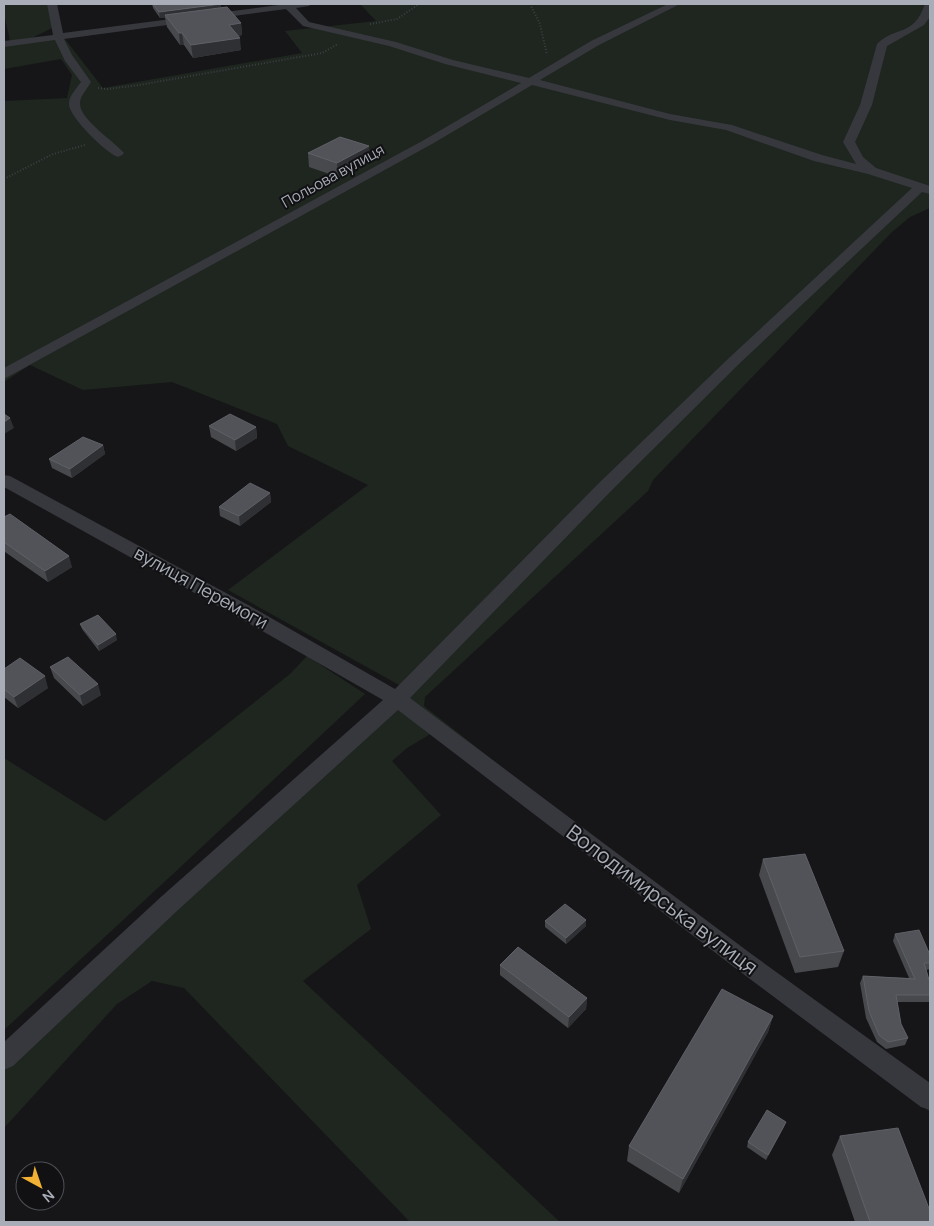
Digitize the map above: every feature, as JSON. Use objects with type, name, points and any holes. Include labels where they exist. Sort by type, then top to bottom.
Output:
[{"type":"street","points":[[52,4],[57,15],[58,36],[66,53],[86,82],[74,101],[75,111],[104,142],[118,153]]},
{"type":"street","points":[[4,44],[306,4]]},
{"type":"street","name":"Польова вулиця","points":[[4,374],[377,170],[531,80],[548,72],[594,43],[676,4]]},
{"type":"street","points":[[872,171],[858,159],[849,142],[866,105],[882,44],[896,35],[916,27],[924,19],[930,4]]},
{"type":"street","points":[[288,6],[306,24],[392,44],[494,74],[531,80],[580,95],[670,117],[728,127],[818,158],[872,171],[925,188]]},
{"type":"street","points":[[4,1058],[170,903],[397,699],[612,480],[735,360],[925,188]]},
{"type":"street","name":"вулиця Перемоги","points":[[4,480],[243,611],[397,699]]},
{"type":"street","name":"Володимирська вулиця","points":[[397,699],[742,960],[930,1098]]},
{"type":"path","points":[[367,24],[388,22],[401,18],[418,4]]},
{"type":"path","points":[[530,4],[545,41],[548,72]]},
{"type":"path","points":[[86,82],[107,89],[322,53],[338,44],[341,36],[336,32]]},
{"type":"path","points":[[4,179],[50,153],[66,148],[104,142]]},
{"type":"shaded area","points":[[4,4],[48,4],[55,19],[52,28],[32,38],[10,41],[4,14]]},
{"type":"shaded area","points":[[360,4],[930,4],[930,208],[910,217],[891,233],[653,480],[648,491],[425,697],[424,706],[661,892],[930,1088],[930,1112],[801,1017],[432,733],[407,748],[392,761],[441,815],[357,885],[371,929],[303,981],[560,1222],[410,1222],[184,988],[152,981],[117,1004],[4,1128],[4,1067],[401,686],[228,590],[368,485],[288,446],[277,424],[172,382],[83,390],[30,365],[4,382],[4,101],[67,98],[72,75],[61,59],[4,69],[4,45],[65,39],[103,88],[302,53],[285,31],[376,21]]},
{"type":"shaded area","points":[[307,656],[365,694],[4,1030],[4,758],[105,821],[290,674]]},
{"type":"building","points":[[153,4],[221,4],[159,12]]},
{"type":"building","points":[[227,7],[241,23],[229,25],[240,38],[191,45],[165,15]]},
{"type":"building","points":[[340,137],[369,146],[337,163],[308,153]]},
{"type":"building","points":[[4,414],[10,418],[4,422]]},
{"type":"building","points":[[230,414],[256,427],[235,440],[209,426]]},
{"type":"building","points":[[83,437],[103,445],[70,469],[49,459]]},
{"type":"building","points":[[250,483],[270,493],[239,516],[219,507]]},
{"type":"building","points":[[10,514],[69,556],[45,571],[4,542],[4,517]]},
{"type":"building","points":[[98,615],[116,634],[98,645],[80,624]]},
{"type":"building","points":[[68,657],[98,684],[80,695],[50,667]]},
{"type":"building","points":[[20,658],[45,676],[14,697],[4,689],[4,669]]},
{"type":"building","points":[[805,854],[844,951],[800,957],[763,859]]},
{"type":"building","points":[[565,904],[586,920],[566,938],[545,921]]},
{"type":"building","points":[[919,930],[930,955],[930,963],[924,963],[930,983],[930,995],[896,995],[901,1024],[908,1038],[888,1042],[879,1035],[869,1011],[863,976],[915,979],[895,934]]},
{"type":"building","points":[[518,947],[587,998],[569,1017],[500,965]]},
{"type":"building","points":[[722,989],[773,1016],[683,1179],[629,1146]]},
{"type":"building","points":[[767,1110],[786,1122],[768,1155],[748,1142]]},
{"type":"building","points":[[898,1128],[930,1211],[930,1222],[870,1222],[840,1136]]}]
